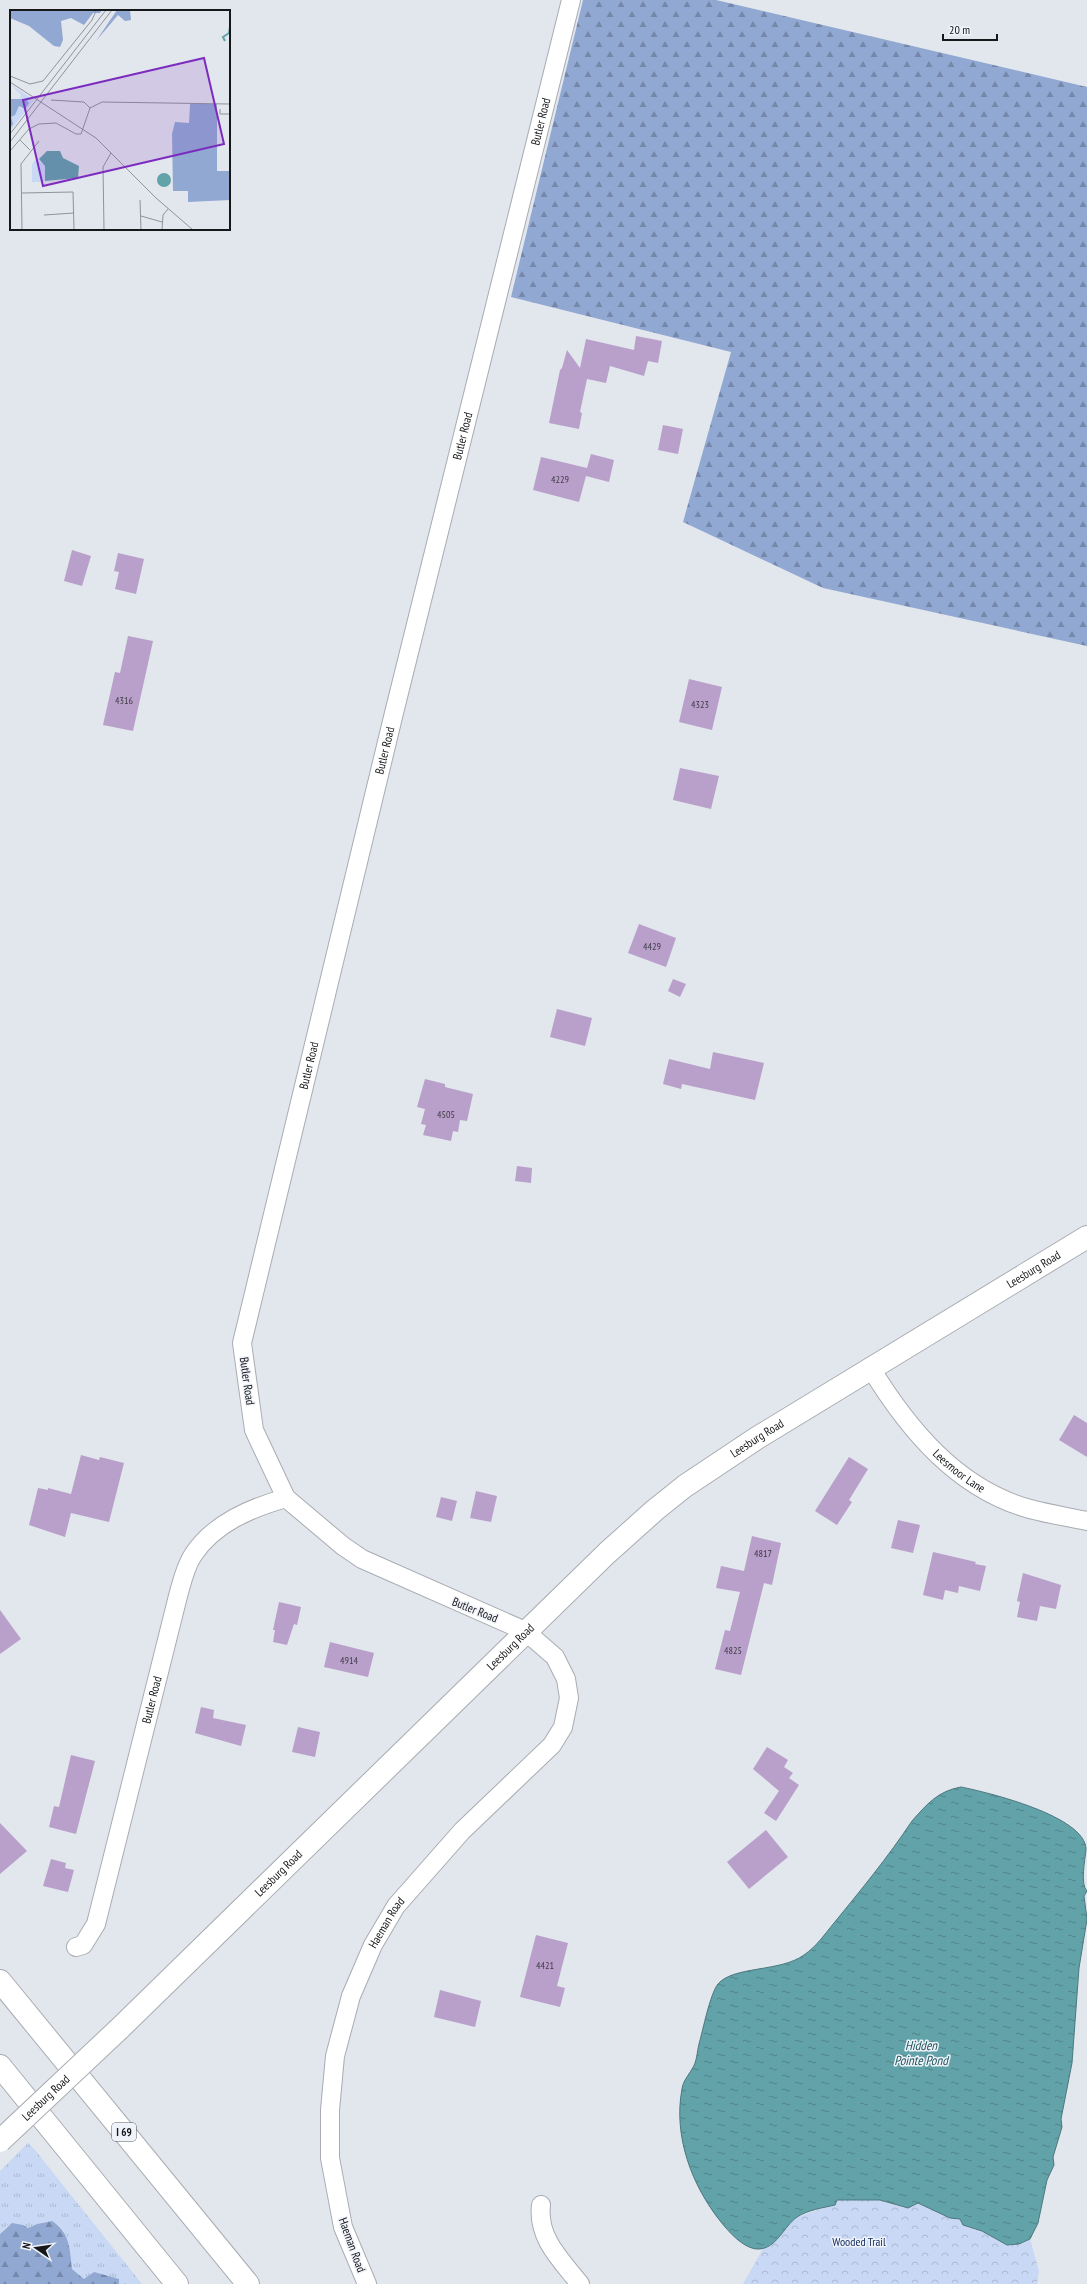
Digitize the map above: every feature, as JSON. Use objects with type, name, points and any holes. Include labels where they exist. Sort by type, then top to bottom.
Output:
[{"type":"main road","name":"Leesburg Road","points":[[0,2141],[119,2029],[525,1631],[655,1510],[685,1486],[724,1459],[870,1367],[1087,1237]]},
{"type":"main road","name":"I 69","points":[[0,1981],[248,2284]]},
{"type":"main road","points":[[0,2066],[177,2284]]},
{"type":"street","name":"Butler Road","points":[[525,1631],[362,1559],[343,1546],[286,1498],[254,1430],[242,1343],[396,704],[571,0]]},
{"type":"street","name":"Leesmoor Lane","points":[[870,1367],[891,1401],[924,1441],[952,1469],[988,1492],[1029,1508],[1087,1521]]},
{"type":"street","name":"Butler Road","points":[[76,1947],[83,1945],[96,1924],[178,1596],[192,1556],[203,1542],[229,1522],[250,1509],[286,1498]]},
{"type":"street","name":"Haeman Road","points":[[367,2284],[343,2227],[330,2158],[330,2110],[335,2056],[351,1996],[373,1945],[396,1906],[462,1831],[552,1746],[561,1731],[567,1715],[569,1698],[566,1679],[555,1657],[525,1631]]},
{"type":"street","points":[[541,2205],[541,2226],[549,2244],[580,2284]]},
{"type":"green space","points":[[583,0],[716,0],[1087,87],[1087,646],[823,588],[683,522],[731,352],[511,297]]},
{"type":"green space","points":[[28,2143],[142,2284],[119,2284],[119,2279],[84,2279],[72,2269],[68,2241],[61,2228],[56,2224],[45,2222],[24,2228],[8,2225],[0,2234],[0,2171]]},
{"type":"green space","name":"Wooded Trail","points":[[837,2200],[880,2200],[904,2208],[918,2203],[950,2218],[960,2219],[963,2225],[984,2232],[1006,2244],[1017,2245],[1030,2239],[1039,2271],[1037,2284],[743,2284],[764,2247],[779,2237],[795,2218],[826,2207]]},
{"type":"green space","points":[[52,2221],[58,2225],[66,2236],[70,2248],[72,2269],[84,2279],[94,2272],[119,2279],[119,2284],[0,2284],[0,2234],[12,2223],[23,2225],[28,2228],[37,2224]]},
{"type":"water","name":"Hidden Pointe Pond","points":[[961,1787],[1012,1800],[1053,1816],[1070,1827],[1082,1838],[1086,1850],[1083,1878],[1087,1891],[1084,1896],[1087,1919],[1079,1968],[1072,2063],[1061,2119],[1062,2127],[1053,2157],[1054,2165],[1047,2180],[1038,2223],[1030,2239],[1019,2244],[1007,2245],[982,2231],[963,2225],[960,2219],[950,2218],[918,2203],[908,2208],[880,2200],[837,2200],[835,2205],[810,2211],[797,2217],[775,2242],[769,2246],[757,2249],[747,2246],[732,2235],[724,2226],[701,2193],[687,2160],[680,2125],[680,2107],[683,2086],[694,2066],[697,2057],[707,2012],[715,1989],[725,1978],[735,1974],[783,1964],[809,1952],[864,1886],[912,1821],[923,1809],[939,1795]]},
{"type":"building","points":[[636,336],[662,341],[658,363],[648,361],[644,376],[610,366],[606,383],[587,379],[580,412],[582,413],[579,429],[549,423],[560,370],[562,368],[567,350],[580,368],[586,339],[634,350]]},
{"type":"building","points":[[663,425],[683,429],[678,454],[658,450]]},
{"type":"building","points":[[591,454],[614,460],[609,482],[586,476],[579,502],[533,490],[541,457],[587,468]]},
{"type":"building","points":[[72,550],[91,556],[82,586],[64,581]]},
{"type":"building","points":[[118,553],[144,559],[136,594],[115,589],[119,572],[114,571]]},
{"type":"building","points":[[128,636],[153,641],[133,731],[103,725],[115,672],[120,673]]},
{"type":"building","points":[[689,679],[722,687],[712,730],[679,722]]},
{"type":"building","points":[[680,768],[719,776],[711,809],[673,800]]},
{"type":"building","points":[[639,924],[676,938],[666,967],[628,953]]},
{"type":"building","points":[[673,979],[686,984],[680,997],[668,991]]},
{"type":"building","points":[[557,1009],[592,1018],[585,1046],[550,1037]]},
{"type":"building","points":[[713,1052],[764,1063],[755,1100],[682,1084],[681,1089],[663,1084],[669,1059],[710,1069]]},
{"type":"building","points":[[425,1079],[445,1084],[445,1087],[473,1094],[467,1121],[460,1120],[458,1132],[453,1131],[451,1141],[423,1135],[426,1125],[421,1124],[425,1109],[417,1107]]},
{"type":"building","points":[[517,1166],[532,1168],[531,1183],[515,1181]]},
{"type":"building","points":[[1074,1415],[1087,1423],[1087,1457],[1059,1440]]},
{"type":"building","points":[[81,1455],[99,1460],[100,1457],[124,1463],[109,1522],[71,1513],[65,1537],[29,1525],[38,1488],[48,1490],[48,1488],[71,1494]]},
{"type":"building","points":[[849,1457],[868,1469],[849,1500],[852,1502],[837,1525],[815,1511]]},
{"type":"building","points":[[476,1491],[497,1496],[491,1522],[470,1518]]},
{"type":"building","points":[[441,1497],[457,1501],[452,1521],[436,1517]]},
{"type":"building","points":[[898,1520],[920,1525],[913,1553],[891,1548]]},
{"type":"building","points":[[752,1536],[781,1543],[772,1585],[764,1583],[741,1675],[715,1669],[725,1630],[730,1631],[740,1592],[716,1588],[721,1566],[744,1571]]},
{"type":"building","points":[[933,1552],[976,1562],[975,1564],[986,1566],[980,1591],[959,1586],[958,1593],[945,1590],[943,1600],[923,1595]]},
{"type":"building","points":[[1023,1573],[1061,1585],[1056,1609],[1040,1606],[1037,1621],[1017,1617],[1020,1602],[1017,1601]]},
{"type":"building","points":[[279,1602],[301,1607],[297,1625],[294,1624],[287,1645],[273,1642],[275,1630],[273,1630]]},
{"type":"building","points":[[0,1610],[21,1639],[0,1654]]},
{"type":"building","points":[[330,1642],[374,1653],[368,1677],[324,1667]]},
{"type":"building","points":[[201,1707],[214,1710],[213,1718],[246,1725],[241,1746],[195,1733]]},
{"type":"building","points":[[298,1727],[320,1732],[315,1757],[292,1752]]},
{"type":"building","points":[[767,1747],[788,1760],[784,1767],[793,1773],[789,1778],[799,1785],[776,1821],[764,1813],[779,1791],[753,1769]]},
{"type":"building","points":[[71,1755],[95,1761],[76,1834],[49,1827],[54,1806],[59,1807]]},
{"type":"building","points":[[0,1823],[27,1851],[0,1874]]},
{"type":"building","points":[[766,1830],[788,1857],[749,1889],[727,1862]]},
{"type":"building","points":[[51,1859],[66,1863],[65,1868],[74,1870],[68,1892],[43,1886]]},
{"type":"building","points":[[536,1935],[568,1943],[557,1986],[565,1988],[560,2007],[520,1997]]},
{"type":"building","points":[[440,1990],[481,2001],[475,2027],[434,2017]]}]
